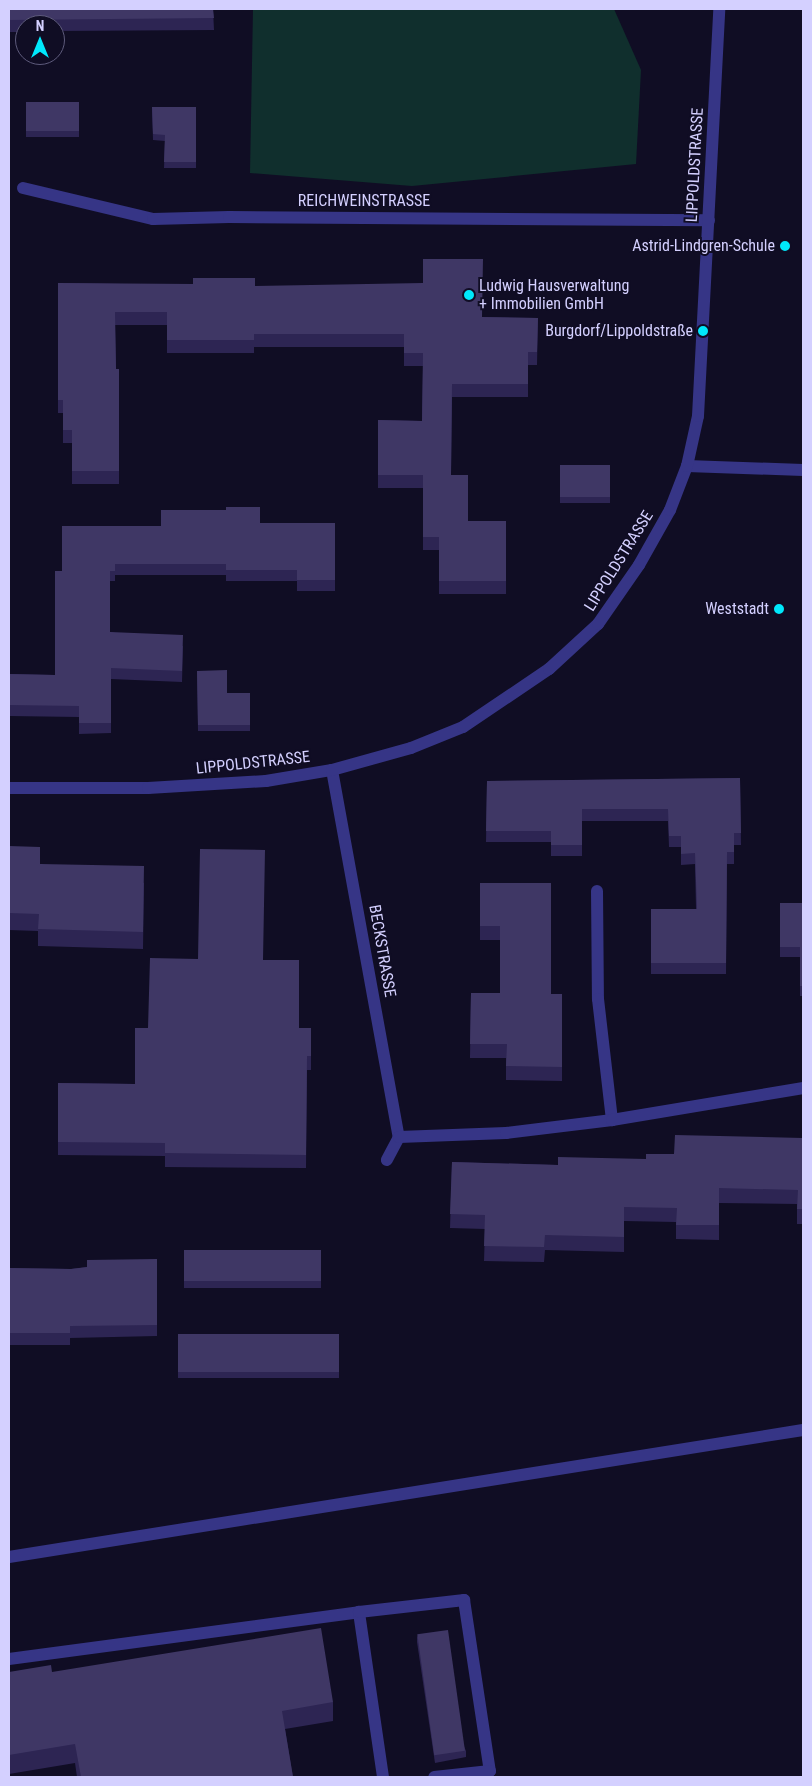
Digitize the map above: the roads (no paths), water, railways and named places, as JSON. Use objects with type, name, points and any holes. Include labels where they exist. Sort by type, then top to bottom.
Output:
[{"type":"street","name":"LIPPOLDSTRASSE","points":[[9,788],[148,788],[266,781],[332,770],[411,748],[463,726],[549,669],[598,624],[639,565],[670,510],[687,466],[698,416],[719,9]]},
{"type":"street","name":"REICHWEINSTRASSE","points":[[23,188],[153,219],[229,216],[709,220]]},
{"type":"street","points":[[687,466],[803,470]]},
{"type":"street","name":"BECKSTRASSE","points":[[332,770],[399,1137]]},
{"type":"street","points":[[597,891],[598,999],[612,1120]]},
{"type":"street","points":[[387,1160],[399,1137],[506,1133],[612,1120],[803,1088]]},
{"type":"street","points":[[9,1557],[803,1430]]},
{"type":"street","points":[[9,1660],[359,1612],[464,1600],[490,1771],[434,1777]]},
{"type":"street","points":[[359,1612],[383,1777]]},
{"type":"place","name":"Astrid-Lindgren-Schule","points":[[785,246]]},
{"type":"place","name":"Ludwig Hausverwaltung + Immobilien GmbH","points":[[469,295]]},
{"type":"place","name":"Burgdorf/Lippoldstraße","points":[[703,331]]},
{"type":"place","name":"Weststadt","points":[[779,609]]}]
